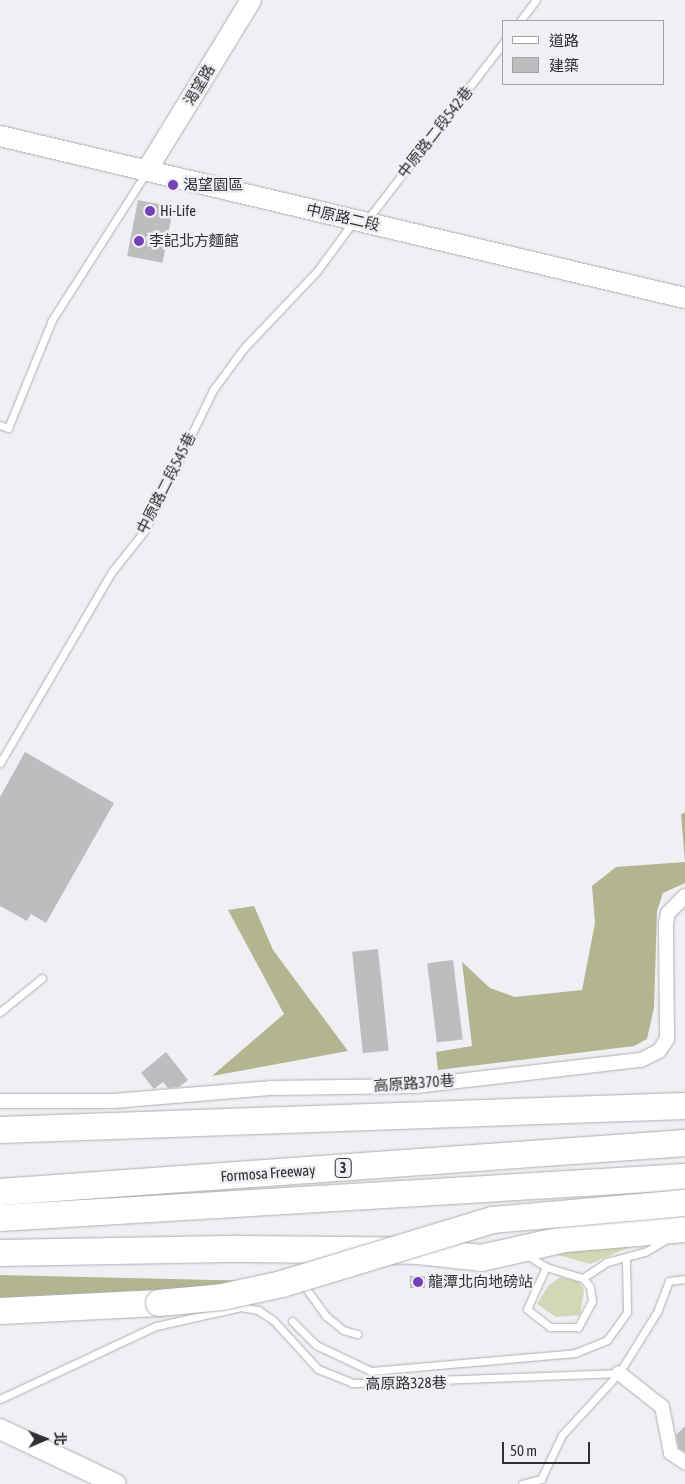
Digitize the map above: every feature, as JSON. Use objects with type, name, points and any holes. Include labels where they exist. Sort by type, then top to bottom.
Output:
[{"type":"highway","points":[[0,1130],[674,1106]]},
{"type":"highway","points":[[488,1158],[555,1141],[685,1124]]},
{"type":"highway","name":"Formosa Freeway","points":[[0,1192],[685,1143]]},
{"type":"highway","name":"Formosa Freeway","points":[[0,1218],[685,1177]]},
{"type":"highway","points":[[0,1310],[159,1303],[222,1297],[282,1284],[493,1220],[685,1203]]},
{"type":"highway","points":[[349,1251],[418,1251],[481,1258],[591,1237],[681,1229]]},
{"type":"highway","points":[[0,1253],[317,1258],[349,1251],[555,1234],[591,1237]]},
{"type":"street","name":"渴望路","points":[[147,170],[251,0]]},
{"type":"street","name":"中原路二段","points":[[0,136],[685,298]]},
{"type":"street","name":"高原路370巷","points":[[0,1101],[113,1101],[272,1088],[415,1086],[640,1060],[659,1051],[668,1039],[666,924],[668,913],[685,896]]},
{"type":"street","points":[[620,1374],[662,1407],[671,1453],[685,1462]]},
{"type":"street","points":[[0,1429],[116,1484]]},
{"type":"lane","points":[[521,20],[536,0]]},
{"type":"lane","name":"中原路二段542巷","points":[[360,221],[502,44]]},
{"type":"lane","points":[[0,426],[8,428],[52,320],[147,170]]},
{"type":"lane","name":"中原路二段545巷","points":[[0,763],[111,573],[145,530],[213,390],[244,348],[318,271],[360,221]]},
{"type":"lane","points":[[0,1012],[42,978]]},
{"type":"lane","points":[[582,1278],[607,1262],[626,1259],[662,1242],[681,1229]]},
{"type":"lane","points":[[521,1250],[546,1267],[582,1278],[592,1301],[585,1318],[578,1327],[550,1327],[527,1309],[546,1267]]},
{"type":"lane","points":[[303,1285],[317,1258]]},
{"type":"lane","points":[[292,1321],[316,1345],[371,1371],[576,1353],[607,1340],[627,1312],[626,1259]]},
{"type":"lane","points":[[293,1269],[326,1316],[343,1330],[358,1334]]},
{"type":"lane","points":[[522,1484],[541,1479],[562,1435],[620,1374],[657,1312],[669,1282],[685,1279]]},
{"type":"lane","name":"高原路328巷","points":[[0,1399],[156,1326],[241,1307],[258,1310],[273,1320],[318,1369],[352,1383],[620,1374]]},
{"type":"green space","points":[[685,812],[685,862],[681,815]]},
{"type":"green space","points":[[685,862],[685,883],[663,893],[657,911],[654,1008],[647,1039],[634,1046],[438,1070],[436,1052],[472,1046],[462,962],[490,988],[515,997],[582,990],[595,923],[592,886],[616,867]]},
{"type":"green space","points":[[254,906],[273,950],[348,1051],[212,1076],[284,1014],[228,910]]},
{"type":"green space","points":[[649,1239],[590,1264],[551,1253]]},
{"type":"green space","points":[[0,1275],[258,1281],[278,1298],[0,1298]]},
{"type":"green space","points":[[560,1277],[579,1282],[584,1290],[580,1315],[556,1317],[537,1304],[548,1286]]},
{"type":"building","points":[[138,200],[173,207],[162,263],[127,256]]},
{"type":"building","points":[[25,752],[114,803],[46,923],[31,914],[27,921],[0,906],[0,797]]},
{"type":"building","points":[[378,949],[389,1050],[363,1053],[352,952]]},
{"type":"building","points":[[453,960],[463,1039],[437,1043],[427,963]]},
{"type":"building","points":[[166,1052],[188,1080],[179,1087],[168,1088],[163,1082],[154,1089],[141,1073]]},
{"type":"building","name":"龍潭北向地磅站","points":[[410,1276],[425,1276],[425,1288],[410,1288]]},
{"type":"building","points":[[685,1426],[685,1452],[679,1448],[676,1435]]},
{"type":"place","name":"渴望園區","points":[[173,185]]},
{"type":"place","name":"Hi-Life","points":[[150,211]]},
{"type":"place","name":"李記北方麵館","points":[[139,241]]},
{"type":"place","name":"龍潭北向地磅站","points":[[418,1282]]}]
